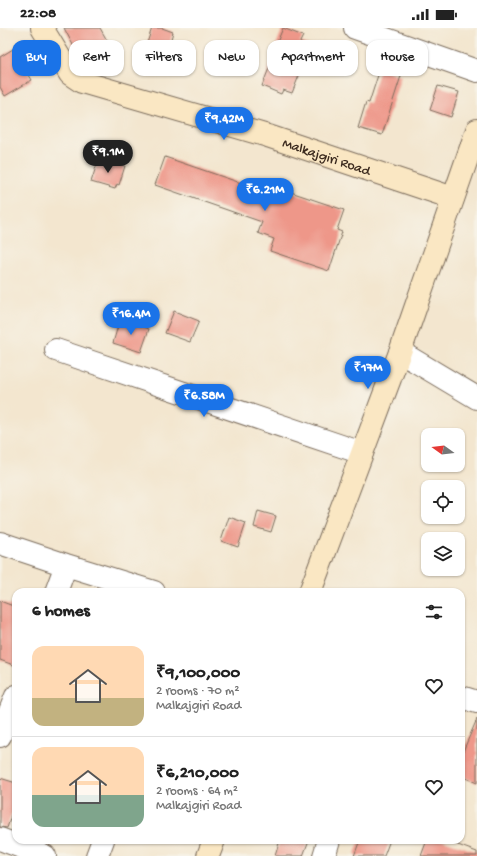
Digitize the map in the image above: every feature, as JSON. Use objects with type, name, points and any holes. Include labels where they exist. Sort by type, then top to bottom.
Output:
[{"type":"main road","name":"Malkajgiri Road","points":[[42,28],[70,74],[82,82],[268,136],[453,198]]},
{"type":"main road","points":[[311,588],[400,352],[477,130]]},
{"type":"main road","points":[[208,856],[212,844]]},
{"type":"street","points":[[355,28],[477,71]]},
{"type":"street","points":[[56,350],[362,453]]},
{"type":"street","points":[[400,352],[477,398]]},
{"type":"street","points":[[0,543],[141,588]]},
{"type":"street","points":[[57,588],[66,565]]},
{"type":"street","points":[[0,736],[12,698]]},
{"type":"street","points":[[465,698],[477,702]]},
{"type":"street","points":[[0,839],[12,844]]},
{"type":"street","points":[[13,844],[45,856]]},
{"type":"street","points":[[97,856],[102,844]]},
{"type":"street","points":[[324,856],[328,844]]},
{"type":"building","points":[[64,28],[100,28],[107,40],[70,40]]},
{"type":"building","points":[[152,28],[162,28],[173,32],[171,40],[148,40]]},
{"type":"building","points":[[283,28],[303,36],[301,40],[278,40]]},
{"type":"building","points":[[12,50],[12,76],[30,76],[32,80],[5,96],[0,87],[0,57]]},
{"type":"building","points":[[267,73],[267,76],[299,76],[292,93],[283,90],[281,94],[262,86]]},
{"type":"building","points":[[378,76],[401,76],[382,135],[358,128],[366,102],[369,103]]},
{"type":"building","points":[[438,86],[459,92],[451,117],[430,110]]},
{"type":"building","points":[[165,157],[273,194],[276,187],[344,210],[337,230],[342,232],[329,271],[270,251],[274,239],[258,233],[262,222],[155,185]]},
{"type":"building","points":[[99,158],[125,166],[119,185],[117,184],[115,189],[91,182]]},
{"type":"building","points":[[174,311],[199,321],[190,342],[165,333]]},
{"type":"building","points":[[120,319],[149,329],[141,352],[113,343]]},
{"type":"building","points":[[258,511],[276,516],[271,532],[254,527]]},
{"type":"building","points":[[229,517],[246,523],[238,547],[221,541]]},
{"type":"building","points":[[0,601],[12,606],[12,664],[0,660]]},
{"type":"building","points":[[477,719],[477,783],[465,778],[465,747]]},
{"type":"building","points":[[0,778],[12,782],[12,813],[7,828],[0,827]]},
{"type":"building","points":[[279,844],[308,844],[303,856],[275,856]]},
{"type":"building","points":[[358,844],[388,844],[384,856],[354,856]]},
{"type":"building","points":[[426,844],[455,844],[477,852],[477,856],[421,856]]}]
